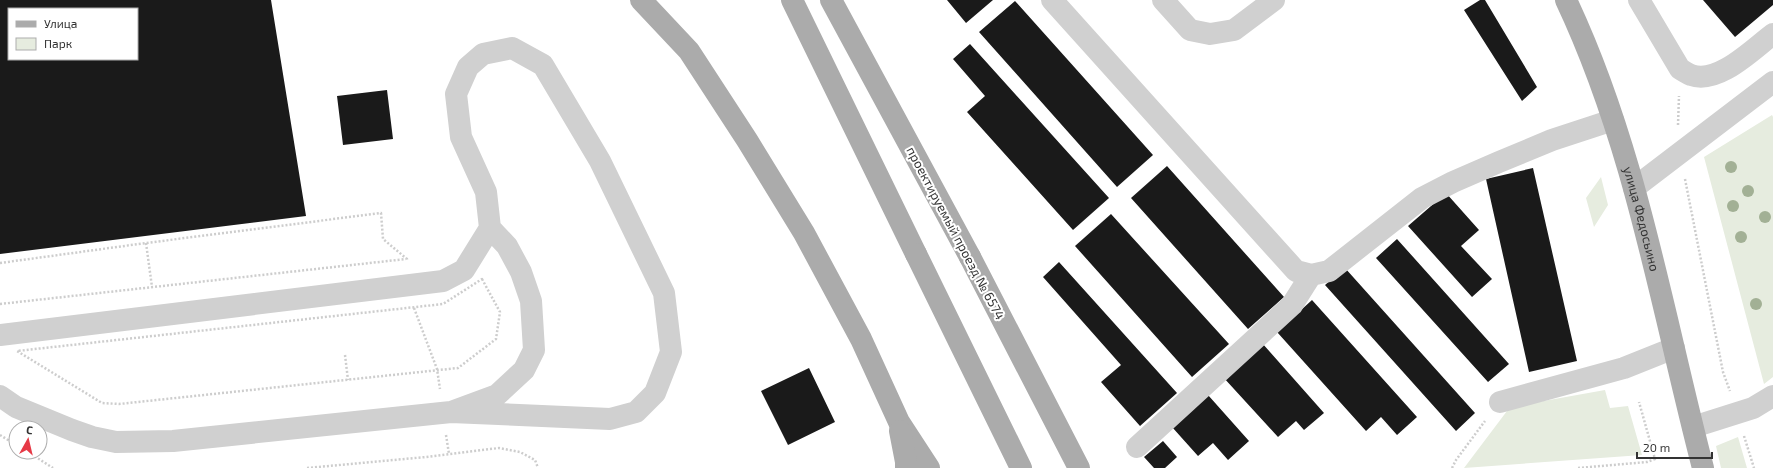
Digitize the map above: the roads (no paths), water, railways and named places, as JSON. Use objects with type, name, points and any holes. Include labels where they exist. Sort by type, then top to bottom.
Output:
[{"type":"main road","points":[[641,0],[688,51],[804,233],[861,339],[898,422],[929,468]]},
{"type":"main road","points":[[792,0],[1021,468]]},
{"type":"main road","name":"проектируемый проезд № 6574","points":[[831,0],[970,257],[1079,468]]},
{"type":"main road","name":"улица Федосьино","points":[[1566,0],[1594,68],[1613,120],[1634,188],[1695,436]]},
{"type":"main road","points":[[898,422],[906,468]]},
{"type":"main road","points":[[1695,436],[1696,468]]},
{"type":"main road","points":[[1695,436],[1703,468]]},
{"type":"lane","points":[[1052,0],[1296,271],[1311,275],[1329,271],[1422,198],[1453,182],[1552,140],[1613,120]]},
{"type":"lane","points":[[1164,0],[1190,30],[1210,34],[1234,30],[1274,0]]},
{"type":"lane","points":[[1639,0],[1680,69],[1691,75],[1704,77],[1716,74],[1728,68],[1773,34]]},
{"type":"lane","points":[[0,396],[16,407],[72,430],[92,437],[116,442],[173,441],[447,412],[610,419],[636,412],[655,393],[671,352],[664,293],[600,161],[542,65],[512,48],[483,54],[468,67],[456,94],[461,137],[486,192],[490,228],[507,246],[521,272],[531,301],[534,350],[524,370],[497,395],[447,412]]},
{"type":"lane","points":[[1634,188],[1773,82]]},
{"type":"lane","points":[[0,334],[443,281],[464,270],[490,228]]},
{"type":"lane","points":[[1137,447],[1292,305],[1311,275]]},
{"type":"lane","points":[[1500,402],[1624,368],[1674,348]]},
{"type":"lane","points":[[1695,436],[1737,412],[1753,408],[1773,396]]}]
